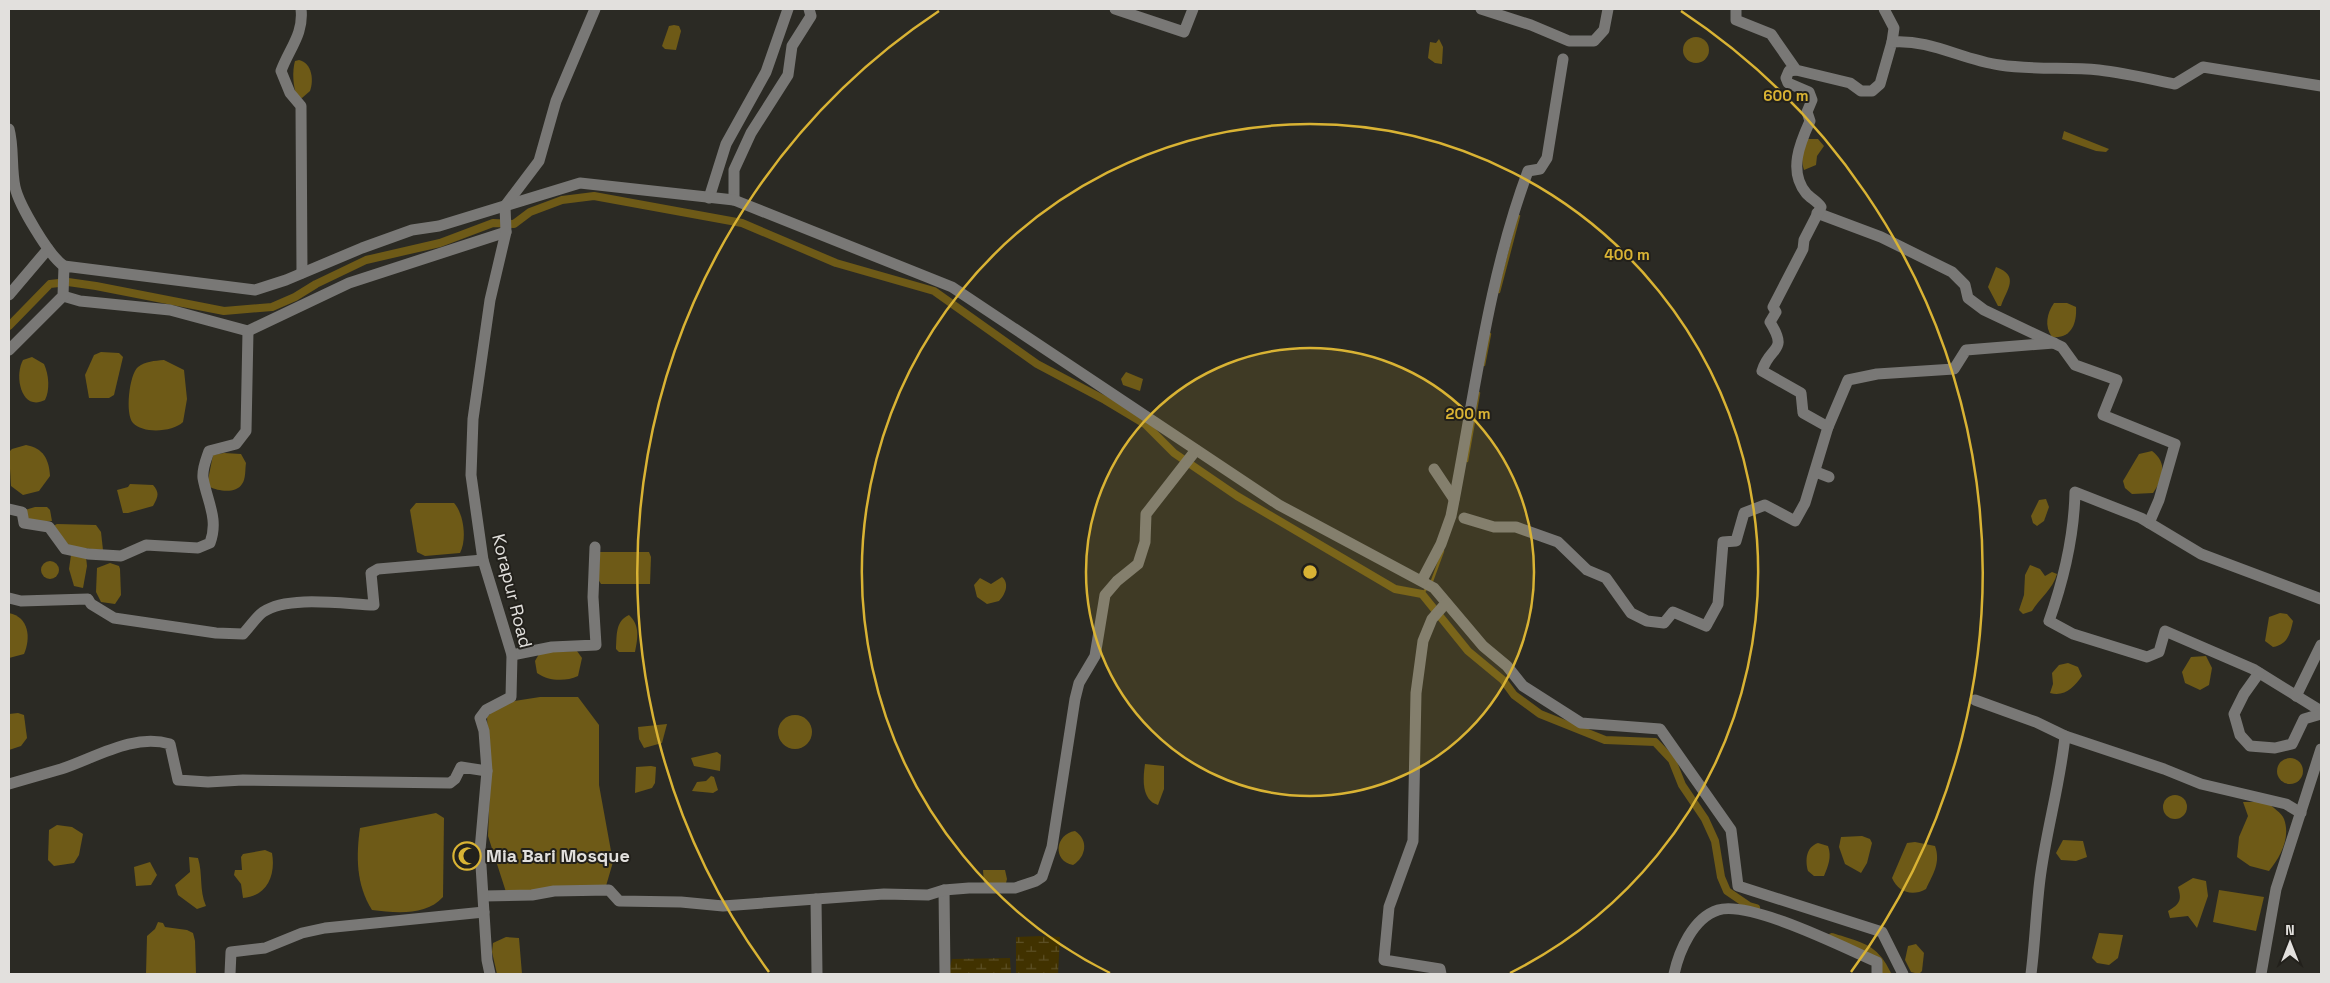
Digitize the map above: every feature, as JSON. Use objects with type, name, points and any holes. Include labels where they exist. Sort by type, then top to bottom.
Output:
[{"type":"street","points":[[301,9],[302,22],[298,39],[287,54],[281,71],[290,93],[301,106],[302,273]]},
{"type":"street","points":[[505,221],[539,161],[556,101],[595,9]]},
{"type":"street","points":[[709,198],[726,144],[766,72],[788,9]]},
{"type":"street","points":[[734,200],[734,170],[751,133],[788,75],[792,46],[811,16],[809,9]]},
{"type":"street","points":[[1114,9],[1184,32],[1193,9]]},
{"type":"street","points":[[1481,9],[1531,25],[1569,41],[1594,41],[1604,30],[1608,9]]},
{"type":"street","points":[[1736,9],[1736,20],[1771,34],[1796,70]]},
{"type":"street","points":[[1828,427],[1803,413],[1801,393],[1762,371],[1765,362],[1778,348],[1778,337],[1770,322],[1776,312],[1773,306],[1803,249],[1804,240],[1821,207],[1806,193],[1796,161],[1798,149],[1810,121],[1807,112],[1812,100],[1808,92],[1788,83],[1786,78],[1788,71],[1796,70],[1850,83],[1861,91],[1872,91],[1880,84],[1892,42],[1894,28],[1884,9]]},
{"type":"street","points":[[1892,42],[1907,41],[1929,44],[2001,66],[2099,70],[2175,84],[2203,67],[2321,86]]},
{"type":"street","points":[[1422,580],[1441,544],[1454,499],[1489,313],[1513,212],[1528,170],[1540,169],[1547,158],[1563,59]]},
{"type":"street","points":[[9,129],[16,190],[48,249],[64,268],[63,291],[9,350]]},
{"type":"street","points":[[63,291],[80,301],[170,310],[248,331],[348,283],[505,221],[580,183],[734,200],[952,287],[1193,454],[1278,505],[1434,588],[1444,606],[1483,646],[1507,666],[1524,686],[1581,723],[1660,729],[1731,830],[1738,886],[1882,932],[1903,974]]},
{"type":"street","points":[[1817,213],[1881,236],[1952,272],[1965,285],[1968,298],[1984,310],[2062,347],[2075,365],[2117,380],[2103,415],[2175,444],[2159,500],[2149,523]]},
{"type":"street","points":[[64,268],[255,290],[412,230],[505,221]]},
{"type":"street","name":"Korapur Road","points":[[490,974],[480,850],[487,771],[484,732],[480,718],[486,710],[511,697],[512,655],[483,560],[471,475],[472,419],[490,300],[505,221]]},
{"type":"street","points":[[9,295],[48,249]]},
{"type":"street","points":[[9,509],[22,512],[24,523],[49,526],[65,549],[88,554],[121,556],[146,545],[198,548],[210,543],[213,534],[213,510],[203,478],[204,466],[209,451],[236,444],[246,431],[248,331]]},
{"type":"street","points":[[1464,518],[1494,526],[1516,527],[1558,542],[1587,570],[1606,578],[1631,613],[1647,621],[1664,623],[1673,612],[1706,626],[1718,604],[1723,542],[1736,541],[1744,514],[1765,505],[1794,521],[1805,503],[1816,472],[1828,427],[1848,380],[1877,374],[1954,369],[1966,350],[2054,343]]},
{"type":"street","points":[[484,896],[532,895],[554,891],[609,890],[619,900],[681,902],[723,906],[884,894],[928,895],[944,890],[1015,888],[1036,881],[1042,876],[1052,847],[1060,808],[1061,778],[1075,699],[1079,683],[1094,656],[1105,595],[1117,580],[1138,564],[1145,542],[1146,514],[1193,454]]},
{"type":"street","points":[[1434,469],[1454,499]]},
{"type":"street","points":[[1816,472],[1829,477]]},
{"type":"street","points":[[2321,600],[2201,554],[2149,523],[2075,492],[2074,519],[2069,554],[2049,621],[2073,634],[2147,657],[2159,652],[2165,630],[2259,673],[2321,712]]},
{"type":"street","points":[[512,655],[552,647],[596,645],[593,597],[595,547]]},
{"type":"street","points":[[9,598],[21,601],[88,599],[91,604],[114,618],[216,633],[243,634],[256,622],[261,613],[277,604],[374,606],[371,573],[378,569],[483,560]]},
{"type":"street","points":[[1441,974],[1440,969],[1384,960],[1389,907],[1413,840],[1416,693],[1423,641],[1432,619],[1444,606]]},
{"type":"street","points":[[2296,696],[2321,645]]},
{"type":"street","points":[[2259,673],[2244,694],[2234,714],[2240,734],[2250,746],[2274,748],[2292,744],[2304,719],[2321,712]]},
{"type":"street","points":[[1975,700],[2036,722],[2065,736],[2164,769],[2201,784],[2286,804],[2301,813]]},
{"type":"street","points":[[2031,974],[2040,879],[2060,778],[2065,736]]},
{"type":"street","points":[[9,784],[63,768],[92,755],[139,742],[170,744],[178,780],[208,782],[243,780],[450,783],[455,779],[461,767],[487,771]]},
{"type":"street","points":[[2261,974],[2276,890],[2321,749]]},
{"type":"street","points":[[944,890],[945,974]]},
{"type":"street","points":[[816,899],[817,974]]},
{"type":"street","points":[[1674,974],[1676,964],[1694,928],[1704,917],[1718,910],[1740,909],[1806,930],[1877,962],[1877,974]]},
{"type":"street","points":[[230,974],[231,952],[265,948],[302,933],[484,912]]},
{"type":"green space","points":[[1016,937],[1060,937],[1058,974],[1016,974]]},
{"type":"green space","points":[[1010,958],[1011,974],[948,974],[952,959]]},
{"type":"shaded area","points":[[669,26],[679,26],[681,31],[676,50],[665,49],[662,46]]},
{"type":"shaded area","points":[[1696,37],[1705,41],[1709,50],[1705,59],[1696,63],[1687,59],[1683,50],[1687,41]]},
{"type":"shaded area","points":[[1439,39],[1443,47],[1442,64],[1435,63],[1428,58],[1430,42],[1436,43]]},
{"type":"shaded area","points":[[299,60],[307,65],[312,77],[310,91],[302,98],[297,97],[293,79],[295,61]]},
{"type":"shaded area","points":[[2064,131],[2109,149],[2106,152],[2096,151],[2062,139]]},
{"type":"shaded area","points":[[1808,139],[1818,139],[1824,146],[1817,156],[1816,165],[1804,170],[1802,154]]},
{"type":"shaded area","points":[[1996,267],[2008,274],[2010,279],[2010,284],[2001,306],[1998,306],[1988,287]]},
{"type":"shaded area","points":[[2054,303],[2067,303],[2076,307],[2072,329],[2064,336],[2052,337],[2048,328],[2048,315]]},
{"type":"shaded area","points":[[101,352],[119,353],[123,357],[114,395],[109,398],[89,398],[85,375],[94,355]]},
{"type":"shaded area","points":[[32,357],[44,364],[48,378],[48,392],[45,400],[37,402],[30,401],[25,397],[19,375],[23,360]]},
{"type":"shaded area","points":[[164,360],[184,370],[187,399],[183,422],[165,430],[151,430],[138,427],[133,423],[129,412],[132,378],[135,371],[141,365]]},
{"type":"shaded area","points":[[1126,372],[1143,379],[1140,391],[1123,385],[1121,379]]},
{"type":"shaded area","points":[[26,445],[32,446],[44,455],[50,476],[39,491],[23,495],[11,486],[9,452],[12,449]]},
{"type":"shaded area","points":[[2152,451],[2162,466],[2159,482],[2153,493],[2132,494],[2125,488],[2123,481],[2139,454]]},
{"type":"shaded area","points":[[224,453],[241,454],[246,463],[245,477],[236,489],[218,490],[210,487],[208,480],[213,455]]},
{"type":"shaded area","points":[[130,484],[153,485],[158,495],[153,506],[123,513],[117,490],[128,487]]},
{"type":"shaded area","points":[[2046,499],[2049,507],[2044,521],[2037,526],[2033,523],[2031,516],[2039,500]]},
{"type":"shaded area","points":[[416,503],[454,503],[462,520],[464,534],[460,553],[425,556],[417,552],[410,510]]},
{"type":"shaded area","points":[[35,507],[47,507],[50,510],[52,521],[30,523],[25,510]]},
{"type":"shaded area","points":[[57,524],[96,525],[101,532],[103,550],[70,547],[53,526]]},
{"type":"shaded area","points":[[600,552],[649,552],[651,557],[650,584],[601,584],[598,579]]},
{"type":"shaded area","points":[[71,555],[86,557],[87,566],[83,588],[74,586],[69,569]]},
{"type":"shaded area","points":[[50,561],[58,566],[59,570],[54,578],[50,579],[42,574],[41,570],[46,562]]},
{"type":"shaded area","points":[[110,563],[119,566],[120,569],[121,595],[115,604],[101,602],[96,592],[97,568]]},
{"type":"shaded area","points":[[2030,565],[2040,569],[2045,576],[2052,572],[2057,574],[2049,589],[2032,611],[2023,614],[2019,610],[2024,595],[2025,575]]},
{"type":"shaded area","points":[[1002,577],[1006,583],[1006,589],[999,601],[987,604],[977,597],[974,585],[980,578],[991,584]]},
{"type":"shaded area","points":[[9,613],[21,619],[28,635],[24,654],[9,658]]},
{"type":"shaded area","points":[[2280,613],[2287,614],[2293,621],[2285,641],[2273,647],[2265,641],[2269,617]]},
{"type":"shaded area","points":[[629,615],[637,627],[635,652],[619,652],[616,649],[619,625]]},
{"type":"shaded area","points":[[577,651],[582,658],[578,676],[557,680],[546,678],[537,673],[535,661],[539,654]]},
{"type":"shaded area","points":[[2206,656],[2212,668],[2209,685],[2200,690],[2185,683],[2182,672],[2191,657]]},
{"type":"shaded area","points":[[2068,663],[2078,667],[2082,676],[2069,690],[2060,694],[2050,693],[2053,684],[2052,673],[2059,665]]},
{"type":"shaded area","points":[[540,697],[578,697],[599,725],[599,785],[613,862],[606,886],[506,892],[488,836],[490,786],[487,717],[501,703]]},
{"type":"shaded area","points":[[18,713],[24,715],[27,738],[21,746],[9,750],[9,714]]},
{"type":"shaded area","points":[[795,715],[802,716],[807,720],[811,725],[811,739],[807,744],[802,748],[795,749],[788,748],[783,744],[779,739],[778,732],[779,725],[783,720],[788,716]]},
{"type":"shaded area","points":[[667,724],[662,743],[644,748],[639,739],[638,727]]},
{"type":"shaded area","points":[[717,752],[721,755],[720,771],[694,766],[691,758]]},
{"type":"shaded area","points":[[2290,758],[2299,762],[2303,771],[2299,780],[2290,784],[2281,780],[2277,771],[2281,762]]},
{"type":"shaded area","points":[[1145,764],[1164,766],[1164,789],[1158,805],[1152,802],[1144,788]]},
{"type":"shaded area","points":[[636,767],[656,767],[655,783],[652,788],[635,793]]},
{"type":"shaded area","points":[[711,776],[714,777],[718,790],[713,793],[692,791],[697,782],[706,781]]},
{"type":"shaded area","points":[[2175,795],[2180,796],[2186,802],[2186,812],[2180,818],[2175,819],[2170,818],[2164,812],[2163,807],[2164,802],[2170,796]]},
{"type":"shaded area","points":[[2243,802],[2267,802],[2284,819],[2286,833],[2283,847],[2269,871],[2250,866],[2237,857],[2239,837],[2248,816]]},
{"type":"shaded area","points":[[436,813],[444,818],[443,897],[428,907],[410,912],[372,910],[363,891],[358,870],[360,828]]},
{"type":"shaded area","points":[[57,825],[72,827],[83,834],[79,855],[74,863],[54,866],[48,860],[49,830]]},
{"type":"shaded area","points":[[1075,831],[1082,839],[1084,848],[1081,858],[1073,865],[1066,863],[1059,853],[1059,848],[1063,837]]},
{"type":"shaded area","points":[[1862,836],[1870,839],[1872,843],[1867,863],[1861,873],[1845,864],[1839,847],[1841,837]]},
{"type":"shaded area","points":[[2063,840],[2083,841],[2087,857],[2076,861],[2061,860],[2056,853]]},
{"type":"shaded area","points":[[1915,842],[1935,846],[1937,863],[1926,889],[1911,893],[1898,887],[1892,878],[1907,843]]},
{"type":"shaded area","points":[[1818,843],[1828,846],[1830,854],[1824,876],[1814,876],[1808,871],[1807,867],[1807,854]]},
{"type":"shaded area","points":[[265,850],[272,853],[273,861],[273,869],[268,883],[258,893],[243,898],[241,884],[234,875],[235,870],[242,870],[241,857],[243,854]]},
{"type":"shaded area","points":[[189,857],[198,858],[202,894],[206,906],[197,909],[178,895],[175,885],[190,872]]},
{"type":"shaded area","points":[[150,862],[157,875],[151,885],[136,886],[134,867]]},
{"type":"shaded area","points":[[983,870],[1005,870],[1006,883],[984,884]]},
{"type":"shaded area","points":[[2193,878],[2206,881],[2208,896],[2197,928],[2188,916],[2170,918],[2168,911],[2179,901],[2178,887]]},
{"type":"shaded area","points":[[2219,890],[2264,897],[2256,931],[2213,922]]},
{"type":"shaded area","points":[[158,922],[163,923],[165,927],[187,930],[193,933],[196,974],[146,974],[147,936],[155,929]]},
{"type":"shaded area","points":[[2099,933],[2123,935],[2118,958],[2109,965],[2097,963],[2092,958]]},
{"type":"shaded area","points":[[506,937],[519,938],[522,974],[497,974],[492,952],[493,943]]},
{"type":"shaded area","points":[[1916,944],[1924,953],[1922,971],[1919,974],[1911,972],[1905,960],[1908,946]]},
{"type":"waterway","points":[[9,326],[50,284],[68,282],[224,311],[272,307],[366,260],[440,243],[493,223],[514,224],[530,212],[562,200],[594,196],[742,223],[836,263],[934,291],[1037,364],[1105,400],[1145,424],[1174,453],[1237,496],[1395,589],[1422,594],[1468,651],[1503,680],[1514,695],[1540,714],[1605,740],[1655,742],[1672,760],[1682,785],[1705,819],[1715,841],[1721,877],[1727,891],[1749,906],[1756,908]]},
{"type":"waterway","points":[[1499,292],[1519,216]]},
{"type":"waterway","points":[[1484,365],[1490,334]]},
{"type":"waterway","points":[[1467,461],[1479,393]]},
{"type":"waterway","points":[[1432,581],[1443,551]]},
{"type":"waterway","points":[[1422,594],[1427,588]]},
{"type":"waterway","points":[[1832,937],[1858,945],[1871,952],[1887,974]]},
{"type":"place","name":"Mia Bari Mosque","points":[[467,856]]}]
